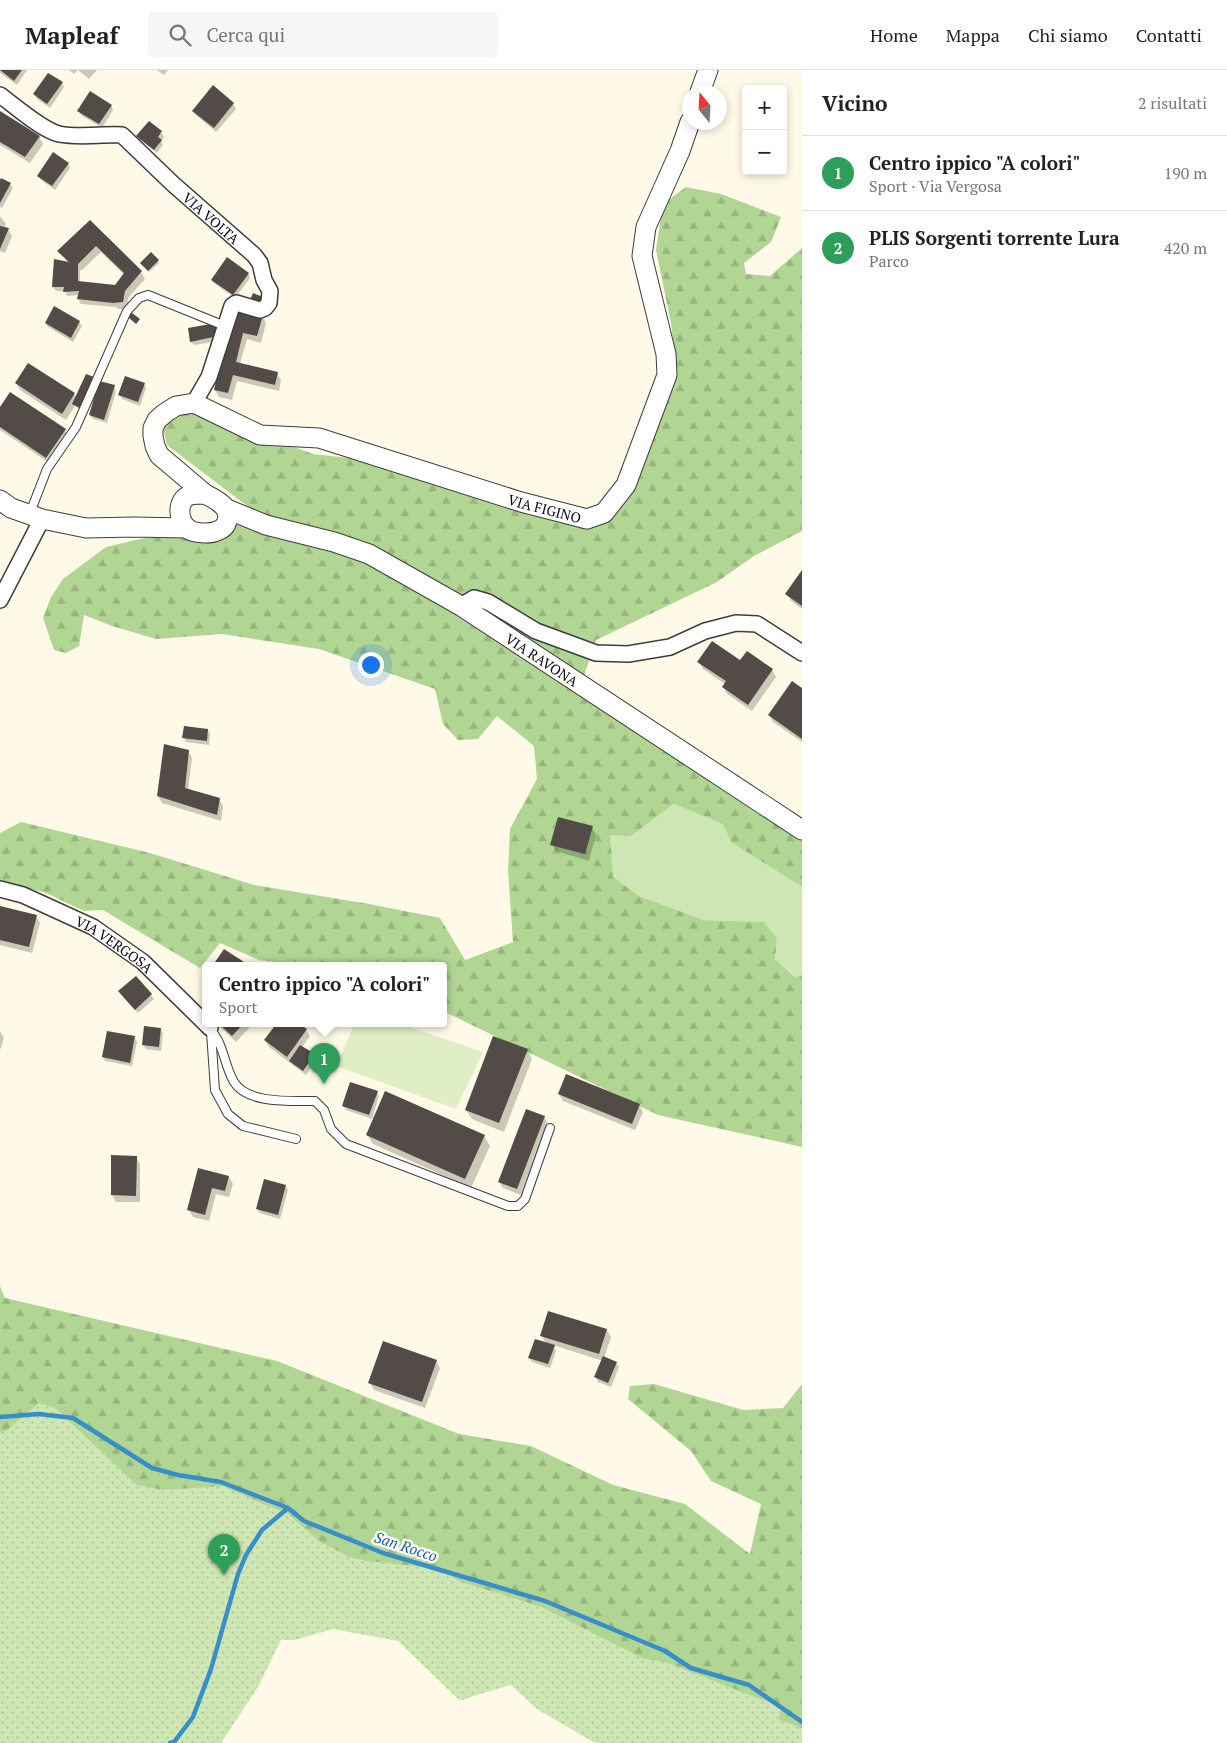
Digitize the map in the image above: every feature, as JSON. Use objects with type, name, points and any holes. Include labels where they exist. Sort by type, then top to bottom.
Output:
[{"type":"street","points":[[703,85],[708,70]]},
{"type":"street","name":"VIA VOLTA","points":[[0,95],[44,127],[58,134],[74,136],[122,135],[173,184],[254,254],[260,263],[264,280],[270,291],[269,302],[265,308],[260,310],[236,303],[232,306],[209,377],[194,403]]},
{"type":"street","name":"VIA FIGINO","points":[[194,403],[260,436],[319,438],[521,502],[587,518],[604,513],[626,485],[667,375],[666,354],[642,256],[646,227],[680,151],[687,130]]},
{"type":"street","points":[[0,500],[12,508],[35,517],[86,528],[187,528],[192,531],[209,533],[218,531],[226,518],[218,500],[205,494],[159,455],[153,436],[153,428],[157,420],[165,413],[176,406],[194,403]]},
{"type":"street","points":[[182,503],[183,476]]},
{"type":"street","points":[[187,528],[179,511],[182,503],[188,495],[205,494]]},
{"type":"street","points":[[134,527],[182,503]]},
{"type":"street","points":[[0,600],[35,517]]},
{"type":"street","name":"VIA RAVONA","points":[[226,518],[266,525],[334,542],[369,554],[461,606],[802,830]]},
{"type":"street","points":[[461,606],[474,598],[488,602],[536,631],[596,653],[628,654],[670,647],[705,631],[736,623],[757,624],[802,653]]},
{"type":"street","name":"VIA VERGOSA","points":[[0,889],[23,895],[94,926],[143,962],[202,1020]]},
{"type":"lane","points":[[35,517],[47,469],[76,427],[127,311],[139,298],[148,295],[220,324],[223,336]]},
{"type":"lane","points":[[210,1028],[220,1043],[226,1064],[235,1084],[253,1097],[287,1101],[315,1101],[324,1110],[331,1129],[346,1144],[508,1206],[518,1206],[525,1199],[550,1128]]},
{"type":"lane","points":[[210,1028],[215,1090],[228,1114],[243,1126],[296,1139]]},
{"type":"green space","points":[[686,187],[721,194],[781,217],[771,242],[744,263],[746,274],[770,276],[802,248],[802,531],[754,556],[717,582],[596,640],[583,679],[802,818],[802,887],[731,842],[723,824],[674,804],[631,836],[610,835],[613,877],[639,896],[704,920],[764,922],[777,938],[775,959],[795,977],[802,975],[802,1147],[658,1115],[447,1013],[447,962],[273,962],[259,960],[220,943],[205,962],[202,962],[200,968],[103,910],[84,911],[46,893],[0,880],[0,833],[21,822],[150,853],[254,885],[440,918],[465,960],[513,942],[508,870],[510,829],[537,779],[534,746],[497,716],[478,739],[458,740],[443,724],[435,689],[319,649],[222,634],[156,639],[112,626],[84,615],[79,646],[66,653],[54,650],[43,618],[51,597],[63,579],[106,547],[255,512],[167,445],[163,428],[180,414],[196,411],[313,454],[349,458],[592,527],[631,493],[677,375],[671,323],[656,250],[663,204]]},
{"type":"green space","points":[[674,804],[723,824],[731,842],[802,887],[802,975],[796,977],[775,959],[777,938],[764,922],[704,920],[639,896],[612,877],[610,835],[631,836]]},
{"type":"green space","points":[[353,1027],[410,1027],[483,1052],[456,1109],[336,1066]]},
{"type":"green space","points":[[0,1286],[5,1298],[277,1361],[459,1434],[531,1446],[613,1485],[685,1504],[750,1554],[761,1504],[711,1481],[691,1451],[628,1399],[630,1386],[654,1384],[743,1410],[783,1408],[802,1384],[802,1743],[511,1682],[462,1700],[400,1640],[326,1627],[281,1623],[0,1743]]},
{"type":"green space","points":[[39,1403],[55,1408],[137,1485],[163,1490],[223,1486],[287,1513],[319,1541],[350,1557],[367,1561],[436,1568],[459,1581],[542,1607],[642,1658],[668,1663],[781,1707],[779,1720],[802,1728],[802,1743],[595,1743],[537,1709],[511,1685],[459,1700],[398,1641],[333,1629],[295,1640],[281,1640],[258,1687],[221,1743],[0,1743],[0,1432],[6,1431]]},
{"type":"building","points":[[0,70],[22,70],[14,81]]},
{"type":"building","points":[[48,73],[63,82],[47,104],[33,94]]},
{"type":"building","points":[[213,85],[234,103],[214,128],[192,111]]},
{"type":"building","points":[[90,91],[112,105],[99,124],[77,111]]},
{"type":"building","points":[[0,111],[40,136],[25,157],[0,142]]},
{"type":"building","points":[[149,121],[162,131],[158,137],[162,140],[154,150],[136,136]]},
{"type":"building","points":[[53,152],[69,163],[52,186],[37,176]]},
{"type":"building","points":[[1,178],[11,183],[0,203],[0,180]]},
{"type":"building","points":[[90,220],[142,271],[125,291],[123,302],[113,303],[77,299],[79,291],[63,292],[64,287],[52,287],[54,259],[69,262],[57,251]],"holes":[[[96,246],[124,273],[115,285],[78,281],[78,264]]]},
{"type":"building","points":[[0,226],[9,228],[0,249]]},
{"type":"building","points":[[151,252],[159,260],[148,271],[140,263]]},
{"type":"building","points":[[227,257],[249,273],[233,295],[211,280]]},
{"type":"building","points":[[253,293],[263,297],[259,306],[249,302]]},
{"type":"building","points":[[54,306],[80,321],[71,338],[45,323]]},
{"type":"building","points":[[233,308],[263,315],[257,336],[243,333],[236,362],[278,372],[275,385],[233,375],[228,393],[214,390]]},
{"type":"building","points":[[132,313],[140,319],[136,324],[128,317]]},
{"type":"building","points":[[216,323],[218,336],[190,342],[188,328]]},
{"type":"building","points":[[28,363],[75,393],[62,414],[15,383]]},
{"type":"building","points":[[86,374],[94,377],[80,408],[72,404]]},
{"type":"building","points":[[125,376],[145,383],[138,402],[118,395]]},
{"type":"building","points":[[99,381],[115,385],[104,420],[89,415]]},
{"type":"building","points":[[10,392],[66,429],[46,458],[0,427],[0,407]]},
{"type":"building","points":[[802,570],[802,606],[785,594]]},
{"type":"building","points":[[712,641],[740,660],[747,651],[773,669],[748,705],[722,687],[726,681],[697,662]]},
{"type":"building","points":[[792,681],[802,688],[802,739],[768,715]]},
{"type":"building","points":[[184,726],[208,729],[207,741],[182,738]]},
{"type":"building","points":[[164,744],[189,750],[185,788],[220,798],[217,815],[157,796]]},
{"type":"building","points":[[558,817],[593,826],[585,854],[550,845]]},
{"type":"building","points":[[0,906],[37,915],[29,947],[0,940]]},
{"type":"building","points":[[224,949],[244,962],[215,962]]},
{"type":"building","points":[[136,976],[152,994],[135,1010],[118,991]]},
{"type":"building","points":[[144,1026],[161,1028],[159,1047],[142,1045]]},
{"type":"building","points":[[222,1027],[240,1027],[232,1036]]},
{"type":"building","points":[[274,1027],[304,1027],[307,1029],[287,1057],[264,1040]]},
{"type":"building","points":[[107,1031],[135,1036],[130,1063],[102,1057]]},
{"type":"building","points":[[493,1036],[528,1049],[499,1123],[465,1110]]},
{"type":"building","points":[[300,1045],[315,1054],[303,1071],[289,1061]]},
{"type":"building","points":[[566,1074],[640,1104],[632,1124],[558,1094]]},
{"type":"building","points":[[350,1082],[378,1091],[369,1115],[342,1106]]},
{"type":"building","points":[[385,1091],[485,1135],[465,1179],[366,1135]]},
{"type":"building","points":[[526,1109],[545,1116],[517,1189],[498,1182]]},
{"type":"building","points":[[111,1155],[137,1156],[136,1196],[111,1195]]},
{"type":"building","points":[[198,1168],[229,1176],[225,1191],[212,1188],[205,1215],[187,1210]]},
{"type":"building","points":[[264,1179],[286,1185],[278,1215],[256,1209]]},
{"type":"building","points":[[548,1311],[607,1329],[599,1354],[540,1336]]},
{"type":"building","points":[[535,1339],[555,1345],[548,1364],[528,1358]]},
{"type":"building","points":[[383,1341],[437,1360],[422,1402],[368,1383]]},
{"type":"building","points":[[603,1356],[617,1362],[608,1383],[594,1377]]},
{"type":"waterway","name":"San Rocco","points":[[0,1417],[39,1414],[73,1418],[152,1468],[178,1475],[221,1482],[288,1508],[304,1521],[383,1553],[545,1601],[665,1651],[691,1668],[749,1685],[802,1722]]},
{"type":"waterway","points":[[170,1743],[174,1742],[193,1717],[211,1669],[238,1574],[246,1555],[262,1530],[288,1508]]},
{"type":"place","name":"Centro ippico \"A colori\"","points":[[324,1084]]},
{"type":"place","name":"PLIS Sorgenti torrente Lura","points":[[224,1575]]}]
